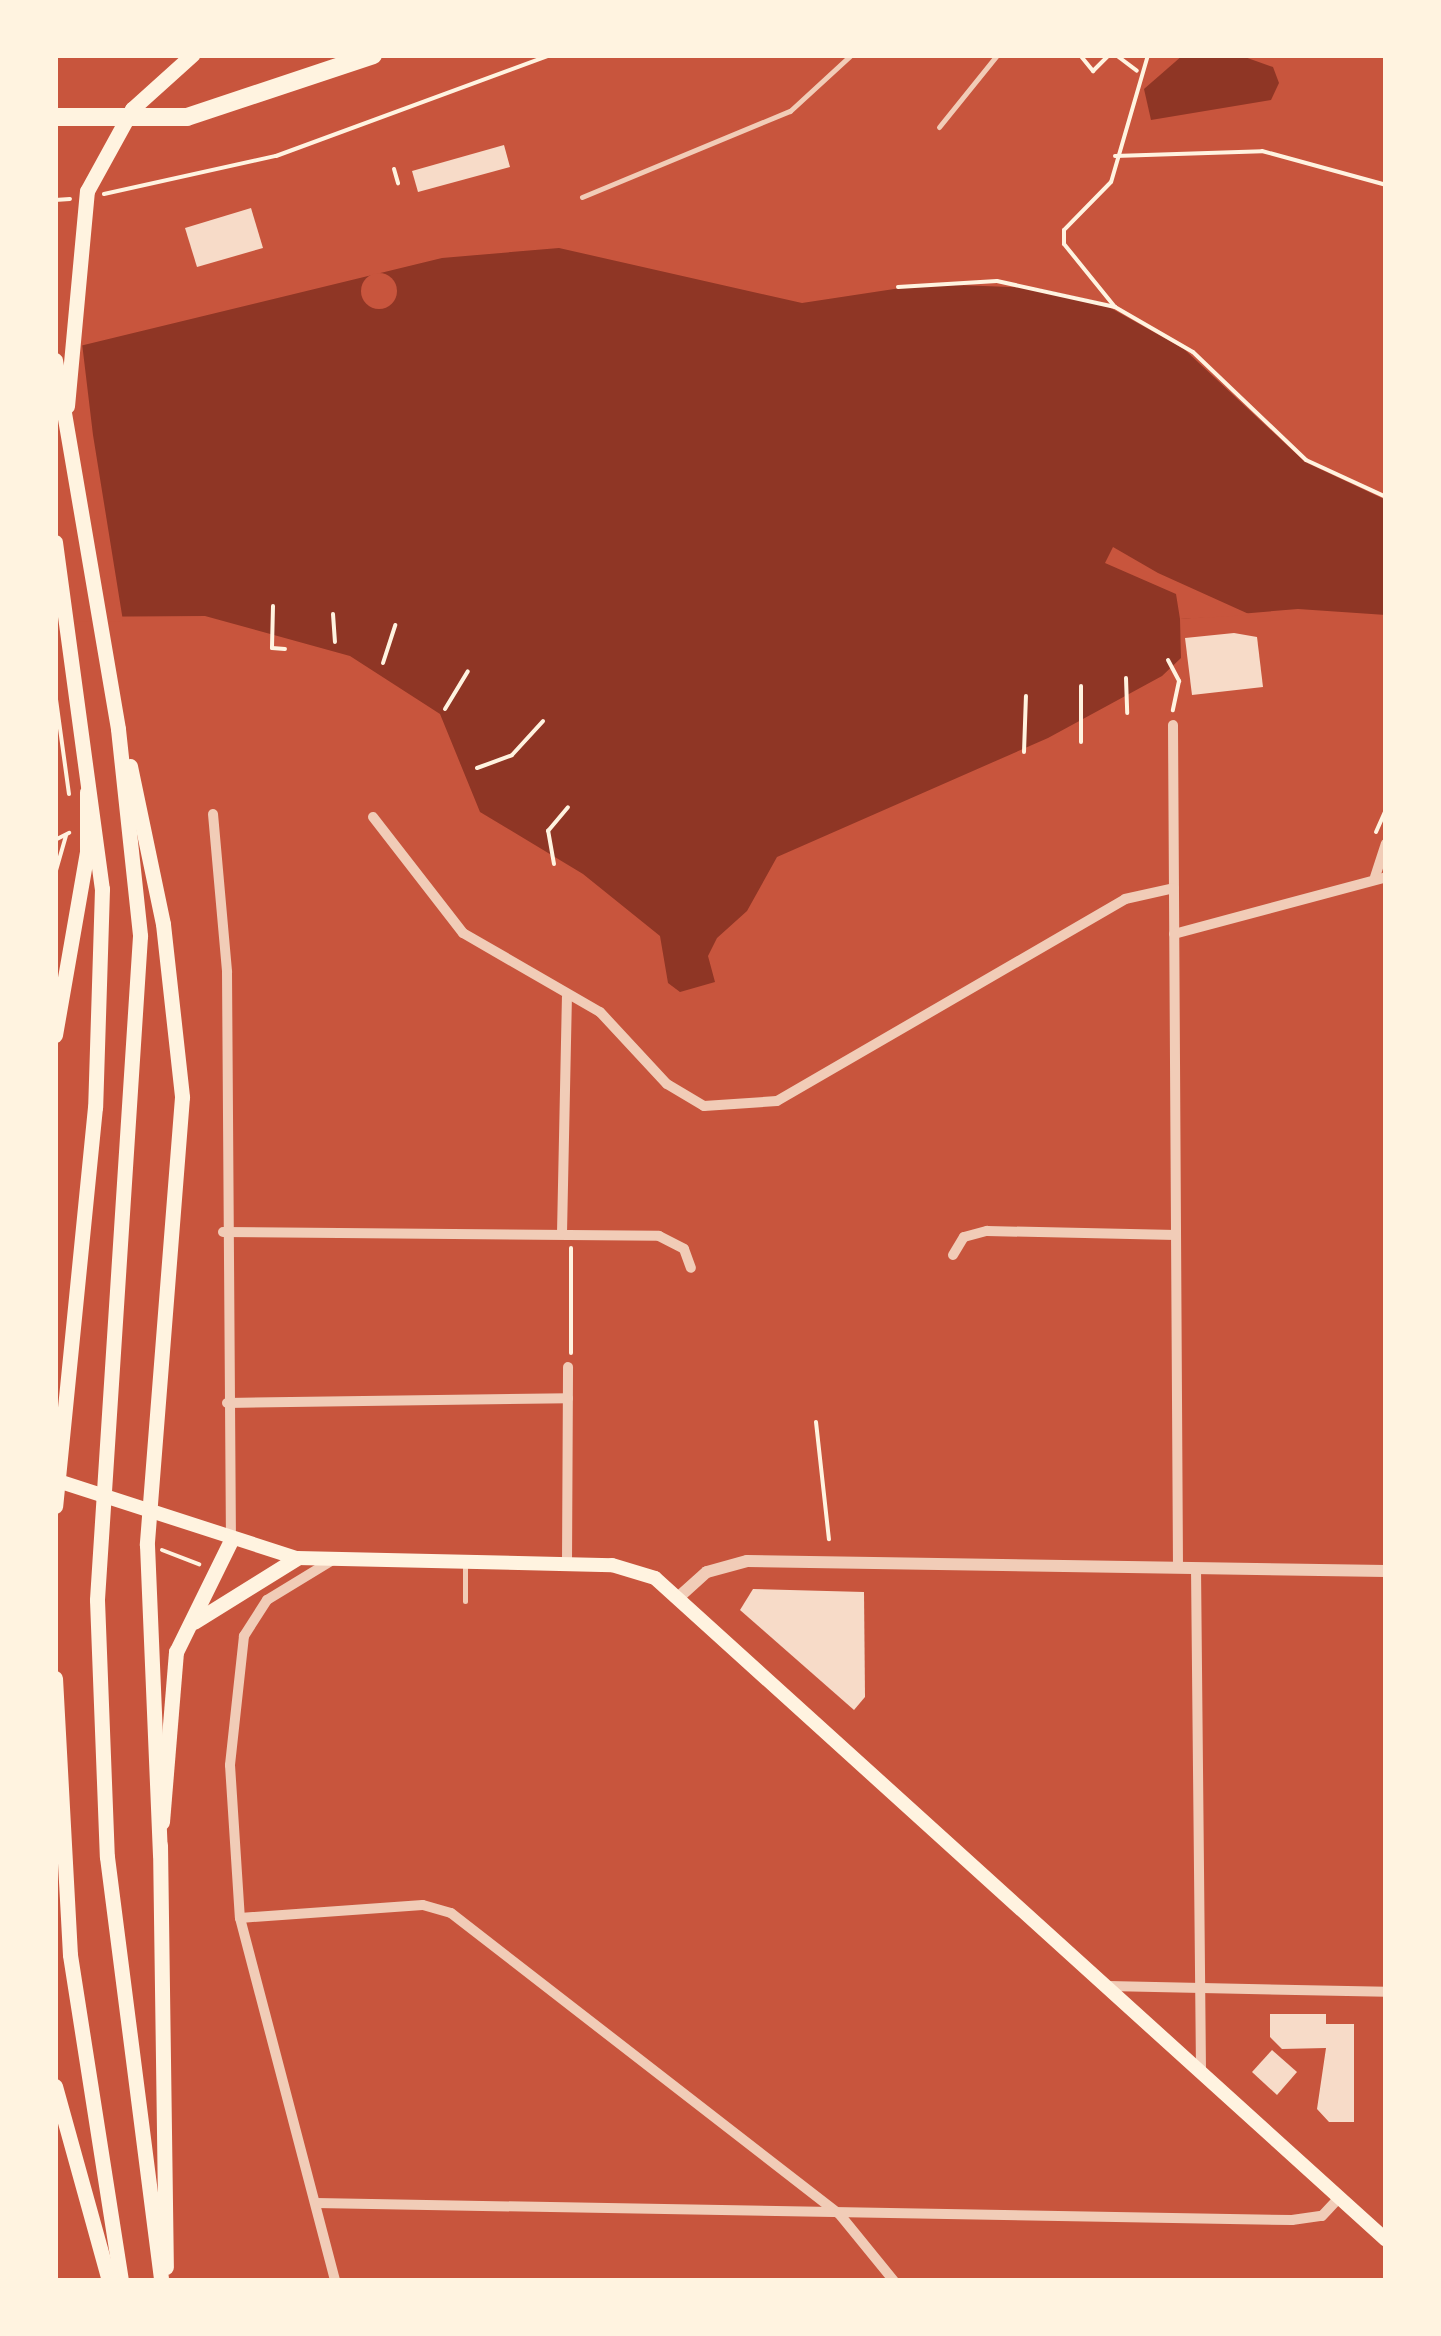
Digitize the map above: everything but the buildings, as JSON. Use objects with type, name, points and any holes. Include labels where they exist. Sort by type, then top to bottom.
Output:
[{"type":"highway","points":[[55,117],[187,117],[373,55]]},
{"type":"main road","points":[[65,416],[78,224],[106,150],[132,109],[192,55]]},
{"type":"main road","points":[[55,360],[118,729],[142,1006],[102,1478],[100,1709],[130,2087],[164,2281]]},
{"type":"main road","points":[[55,542],[88,735],[102,889],[95,1107],[55,1506]]},
{"type":"main road","points":[[118,729],[145,813],[182,1097],[142,1510],[150,1789],[160,1855]]},
{"type":"main road","points":[[55,1035],[87,851],[88,735]]},
{"type":"main road","points":[[55,1480],[230,1540],[298,1558],[357,1563],[566,1564],[634,1569],[680,1596],[1386,2240]]},
{"type":"main road","points":[[164,2281],[160,1855],[184,1632],[230,1540]]},
{"type":"main road","points":[[184,1632],[234,1590],[298,1558]]},
{"type":"main road","points":[[55,1678],[70,1955],[121,2281]]},
{"type":"main road","points":[[55,2086],[109,2281]]},
{"type":"street","points":[[1173,726],[1178,1567]]},
{"type":"street","points":[[213,814],[227,972],[223,1232],[230,1540]]},
{"type":"street","points":[[373,817],[463,933],[567,997],[600,1012],[666,1084],[704,1106],[738,1109],[834,1074],[1125,899],[1174,888]]},
{"type":"street","points":[[1174,934],[1379,874],[1386,844]]},
{"type":"street","points":[[562,1233],[567,997]]},
{"type":"street","points":[[953,1255],[964,1237],[987,1231],[1176,1235]]},
{"type":"street","points":[[223,1232],[659,1236],[684,1248],[691,1268]]},
{"type":"street","points":[[566,1564],[568,1367]]},
{"type":"street","points":[[228,1403],[568,1398]]},
{"type":"street","points":[[331,1561],[267,1600],[237,1663],[230,1765],[240,1918],[335,2281]]},
{"type":"street","points":[[680,1596],[707,1572],[747,1561],[1386,1571]]},
{"type":"street","points":[[1196,1568],[1200,2071]]},
{"type":"street","points":[[240,1918],[424,1906],[451,1913],[841,2216],[894,2281]]},
{"type":"street","points":[[1108,1986],[1386,1992]]},
{"type":"street","points":[[316,2204],[841,2216],[1292,2220],[1322,2216],[1339,2198]]},
{"type":"lane","points":[[582,197],[790,111],[851,55]]},
{"type":"lane","points":[[939,127],[996,55]]},
{"type":"lane","points":[[465,1563],[465,1602]]},
{"type":"path","points":[[97,196],[276,156],[550,55]]},
{"type":"path","points":[[1080,55],[1092,71],[1113,55],[1137,72]]},
{"type":"path","points":[[1114,307],[1062,236],[1110,182],[1137,72],[1148,55]]},
{"type":"path","points":[[1115,156],[1262,152],[1386,185]]},
{"type":"path","points":[[394,169],[398,183]]},
{"type":"path","points":[[55,200],[79,198]]},
{"type":"path","points":[[898,287],[997,281],[1114,307],[1193,352],[1306,460],[1386,496]]},
{"type":"path","points":[[272,606],[272,648],[285,649]]},
{"type":"path","points":[[333,614],[336,642]]},
{"type":"path","points":[[383,663],[396,625]]},
{"type":"path","points":[[1168,660],[1171,681],[1179,680],[1173,726]]},
{"type":"path","points":[[445,710],[468,672]]},
{"type":"path","points":[[1126,678],[1127,713]]},
{"type":"path","points":[[1080,686],[1081,742]]},
{"type":"path","points":[[55,692],[69,801]]},
{"type":"path","points":[[1024,752],[1026,696]]},
{"type":"path","points":[[477,768],[512,756],[544,721]]},
{"type":"path","points":[[554,864],[548,831],[568,808]]},
{"type":"path","points":[[55,874],[70,825]]},
{"type":"path","points":[[55,840],[66,836]]},
{"type":"path","points":[[568,1367],[572,1254]]},
{"type":"path","points":[[816,1422],[829,1538]]},
{"type":"path","points":[[155,1548],[212,1573]]},
{"type":"shaded area","points":[[1183,55],[1239,55],[1273,67],[1279,83],[1271,100],[1151,120],[1144,89]]},
{"type":"shaded area","points":[[559,248],[802,303],[927,284],[1037,288],[1100,302],[1184,349],[1305,462],[1386,500],[1386,615],[1298,609],[1180,619],[1181,658],[1162,676],[1048,738],[777,857],[747,911],[717,938],[708,956],[715,982],[680,992],[668,983],[660,936],[583,874],[480,812],[440,714],[350,656],[205,616],[55,617],[55,352],[442,258]]},
{"type":"pier","points":[[379,273],[392,278],[397,291],[392,304],[379,309],[366,304],[361,291],[366,278]]},
{"type":"pier","points":[[82,343],[123,621],[55,622],[55,347]]},
{"type":"pier","points":[[1113,547],[1158,573],[1251,615],[1180,619],[1176,594],[1105,563]]}]
